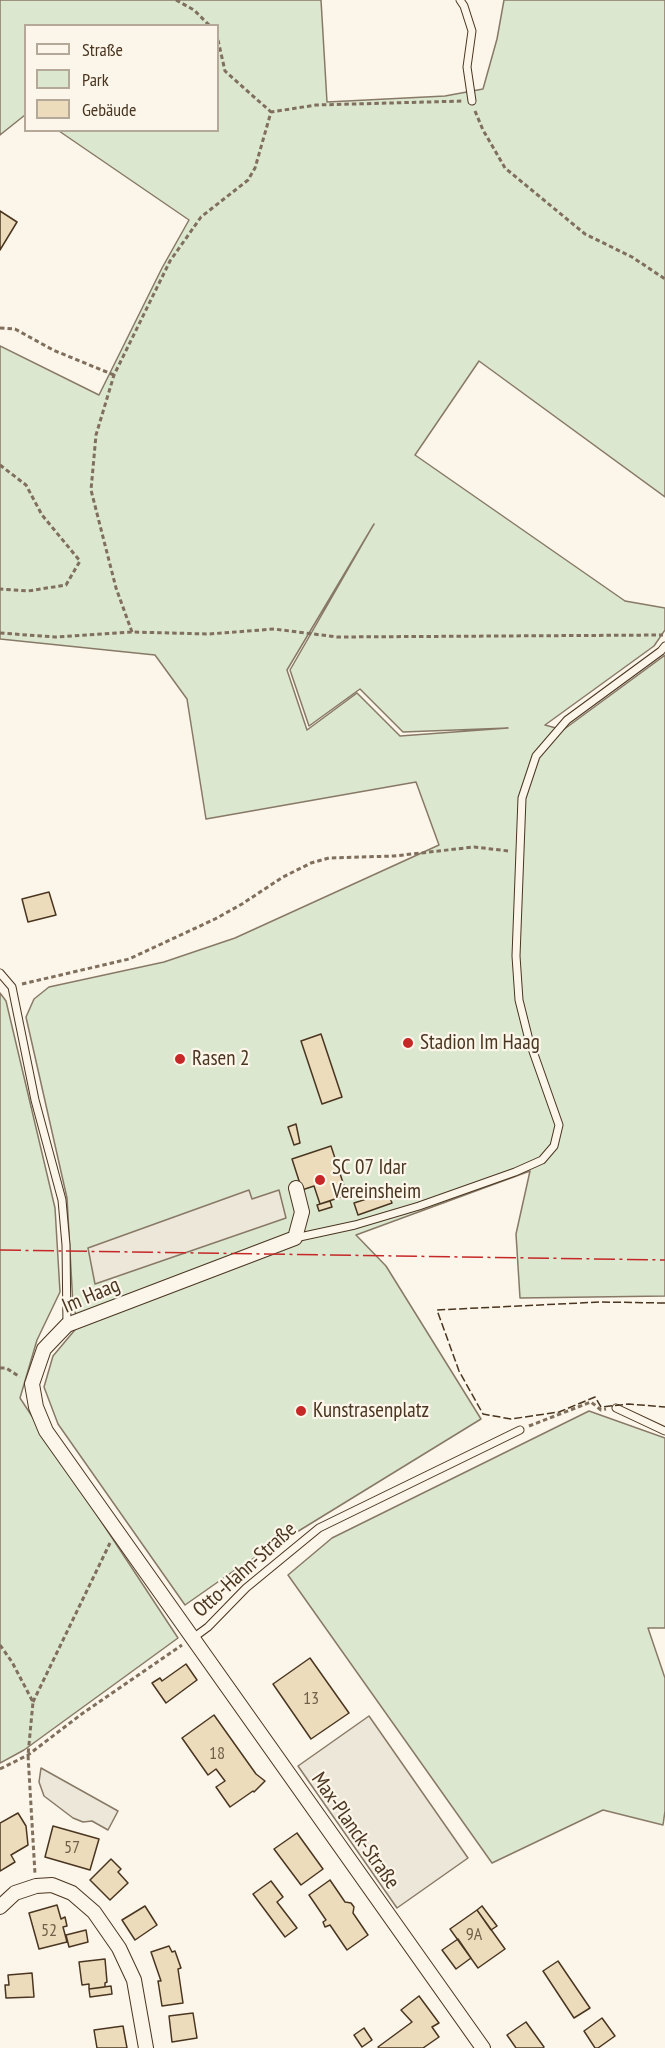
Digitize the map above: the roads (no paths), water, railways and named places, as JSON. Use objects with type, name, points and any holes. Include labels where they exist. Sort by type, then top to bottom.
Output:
[{"type":"street","points":[[295,1238],[302,1212],[296,1188]]},
{"type":"street","name":"Im Haag","points":[[193,1638],[46,1431],[36,1407],[32,1384],[44,1349],[67,1325],[295,1238]]},
{"type":"street","name":"Max-Planck-Straße","points":[[193,1638],[483,2048]]},
{"type":"street","points":[[0,1907],[15,1893],[36,1886],[52,1885],[72,1893],[94,1912],[119,1948],[134,1980],[146,2048]]},
{"type":"lane","points":[[460,0],[472,31],[467,67],[472,101]]},
{"type":"lane","points":[[295,1238],[366,1222],[515,1172],[542,1160],[554,1146],[559,1125],[529,1040],[519,1000],[516,956],[522,798],[536,756],[567,720],[665,646]]},
{"type":"lane","points":[[0,974],[12,987],[35,1100],[62,1200],[66,1245],[67,1325]]},
{"type":"lane","points":[[616,1408],[665,1431]]},
{"type":"lane","name":"Otto-Hahn-Straße","points":[[193,1638],[208,1627],[246,1588],[319,1527],[520,1430]]},
{"type":"place","name":"Stadion Im Haag","points":[[408,1043]]},
{"type":"place","name":"Rasen 2","points":[[180,1059]]},
{"type":"place","name":"SC 07 Idar Vereinsheim","points":[[320,1180]]},
{"type":"place","name":"Kunstrasenplatz","points":[[301,1411]]}]
